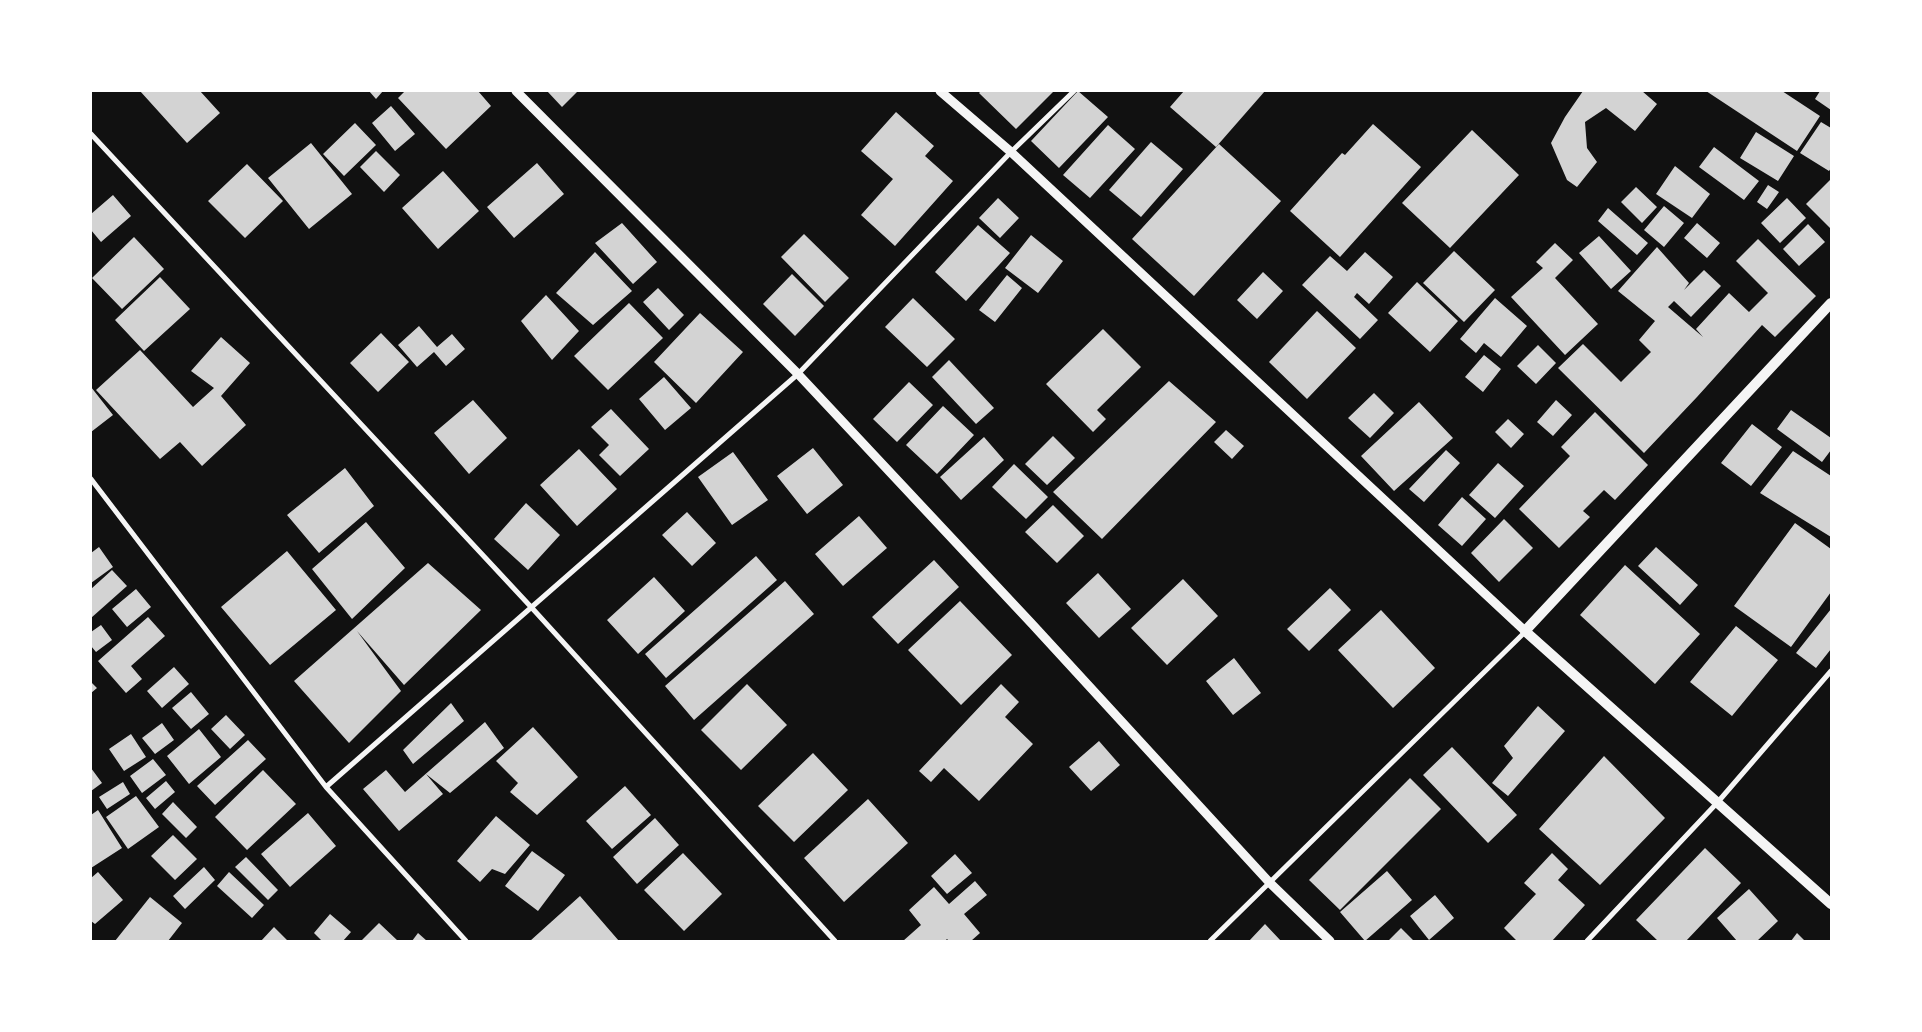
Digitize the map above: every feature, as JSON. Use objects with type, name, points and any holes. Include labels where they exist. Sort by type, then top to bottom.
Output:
[{"type":"main road","points":[[1831,303],[1525,631],[1831,904]]},
{"type":"street","points":[[516,91],[798,374],[1027,618],[1269,882],[1330,941]]},
{"type":"street","points":[[940,91],[1011,152],[1525,631],[1210,941]]},
{"type":"street","points":[[326,787],[798,374],[1011,152],[1074,91]]},
{"type":"street","points":[[91,134],[532,608],[834,941]]},
{"type":"street","points":[[91,479],[326,787],[466,941]]},
{"type":"street","points":[[1587,941],[1717,803],[1831,671]]},
{"type":"building","points":[[140,91],[200,91],[220,113],[187,143]]},
{"type":"building","points":[[369,91],[383,91],[376,99]]},
{"type":"building","points":[[405,91],[478,91],[491,106],[446,149],[398,98]]},
{"type":"building","points":[[547,91],[578,91],[562,107]]},
{"type":"building","points":[[981,91],[1054,91],[1016,129],[979,93]]},
{"type":"building","points":[[1078,91],[1108,117],[1059,168],[1031,141]]},
{"type":"building","points":[[1184,91],[1265,91],[1216,147],[1170,107]]},
{"type":"building","points":[[1583,91],[1642,91],[1657,104],[1635,131],[1606,108],[1585,122],[1587,148],[1597,162],[1577,187],[1567,180],[1551,143],[1565,117]]},
{"type":"building","points":[[1706,91],[1782,91],[1820,116],[1797,151]]},
{"type":"building","points":[[1820,91],[1831,91],[1831,110],[1815,99]]},
{"type":"building","points":[[391,106],[415,134],[395,151],[372,123]]},
{"type":"building","points":[[896,112],[934,146],[925,156],[953,181],[895,246],[861,215],[893,179],[861,151]]},
{"type":"building","points":[[1821,122],[1831,128],[1831,168],[1829,171],[1800,153]]},
{"type":"building","points":[[355,123],[376,145],[344,176],[323,154]]},
{"type":"building","points":[[1373,124],[1421,167],[1340,257],[1290,211],[1342,153],[1345,155]]},
{"type":"building","points":[[1108,125],[1135,149],[1090,198],[1063,175]]},
{"type":"building","points":[[1472,130],[1519,175],[1450,248],[1402,203]]},
{"type":"building","points":[[1756,132],[1794,156],[1778,181],[1740,158]]},
{"type":"building","points":[[1151,142],[1183,169],[1141,217],[1109,190]]},
{"type":"building","points":[[311,143],[352,194],[309,229],[268,178]]},
{"type":"building","points":[[1219,144],[1281,201],[1194,296],[1132,239]]},
{"type":"building","points":[[1714,147],[1759,181],[1744,200],[1699,167]]},
{"type":"building","points":[[376,151],[400,175],[384,192],[360,167]]},
{"type":"building","points":[[537,163],[564,194],[514,238],[487,207]]},
{"type":"building","points":[[247,164],[283,201],[245,238],[208,201]]},
{"type":"building","points":[[1675,166],[1710,194],[1692,218],[1656,194]]},
{"type":"building","points":[[443,171],[479,211],[438,249],[402,208]]},
{"type":"building","points":[[1831,179],[1831,229],[1806,204]]},
{"type":"building","points":[[1768,185],[1779,192],[1767,209],[1757,202]]},
{"type":"building","points":[[1636,187],[1657,207],[1642,223],[1621,202]]},
{"type":"building","points":[[113,195],[131,216],[101,242],[91,230],[91,214]]},
{"type":"building","points":[[998,198],[1019,218],[1000,238],[979,218]]},
{"type":"building","points":[[1787,198],[1806,218],[1780,243],[1761,223]]},
{"type":"building","points":[[1664,206],[1684,223],[1664,247],[1644,230]]},
{"type":"building","points":[[1608,208],[1648,243],[1637,255],[1598,221]]},
{"type":"building","points":[[622,223],[657,262],[633,284],[595,243]]},
{"type":"building","points":[[1697,223],[1720,243],[1707,258],[1684,238]]},
{"type":"building","points":[[1808,224],[1825,242],[1799,266],[1783,249]]},
{"type":"building","points":[[978,225],[1010,253],[966,301],[935,272]]},
{"type":"building","points":[[804,234],[849,278],[825,302],[781,257]]},
{"type":"building","points":[[1031,235],[1063,261],[1038,293],[1005,268]]},
{"type":"building","points":[[1599,236],[1631,271],[1611,289],[1579,253]]},
{"type":"building","points":[[134,237],[164,269],[122,309],[92,278]]},
{"type":"building","points":[[1758,239],[1816,296],[1775,337],[1762,325],[1644,453],[1558,368],[1583,344],[1621,382],[1651,352],[1639,340],[1655,321],[1618,291],[1657,247],[1689,283],[1684,290],[1704,270],[1721,286],[1691,317],[1674,301],[1668,307],[1703,337],[1696,329],[1729,293],[1749,312],[1768,293],[1736,261]]},
{"type":"building","points":[[1555,243],[1573,260],[1555,278],[1598,324],[1565,355],[1511,297],[1543,268],[1536,262]]},
{"type":"building","points":[[1454,251],[1495,290],[1464,322],[1423,283]]},
{"type":"building","points":[[595,252],[632,291],[593,325],[556,293]]},
{"type":"building","points":[[1365,252],[1393,277],[1369,304],[1357,293],[1354,297],[1378,320],[1360,339],[1302,285],[1330,256],[1347,271]]},
{"type":"building","points":[[1263,272],[1283,291],[1257,319],[1237,300]]},
{"type":"building","points":[[792,274],[824,306],[795,336],[763,304]]},
{"type":"building","points":[[1007,275],[1022,288],[995,322],[979,310]]},
{"type":"building","points":[[160,277],[190,309],[144,351],[115,320]]},
{"type":"building","points":[[1417,282],[1458,321],[1430,352],[1388,313]]},
{"type":"building","points":[[658,288],[684,315],[669,330],[643,302]]},
{"type":"building","points":[[546,295],[579,331],[552,360],[521,321]]},
{"type":"building","points":[[913,298],[955,339],[927,367],[885,327]]},
{"type":"building","points":[[1495,298],[1527,326],[1501,357],[1484,343],[1476,353],[1460,339]]},
{"type":"building","points":[[629,303],[663,338],[608,390],[574,356]]},
{"type":"building","points":[[1317,311],[1356,348],[1307,399],[1269,362]]},
{"type":"building","points":[[700,313],[743,352],[696,403],[654,362]]},
{"type":"building","points":[[419,326],[437,347],[452,334],[465,349],[446,366],[434,352],[417,367],[398,345]]},
{"type":"building","points":[[1103,329],[1141,367],[1097,410],[1106,419],[1093,432],[1046,384]]},
{"type":"building","points":[[381,333],[409,362],[378,392],[350,363]]},
{"type":"building","points":[[221,337],[250,363],[221,396],[246,425],[202,466],[180,442],[160,459],[96,390],[140,350],[193,407],[214,388],[191,371]]},
{"type":"building","points":[[1538,345],[1556,363],[1536,384],[1517,366]]},
{"type":"building","points":[[1484,355],[1501,369],[1483,392],[1465,377]]},
{"type":"building","points":[[949,360],[994,408],[976,424],[932,377]]},
{"type":"building","points":[[664,377],[691,408],[665,430],[639,399]]},
{"type":"building","points":[[1169,381],[1216,422],[1102,539],[1053,492]]},
{"type":"building","points":[[909,382],[933,405],[897,442],[873,419]]},
{"type":"building","points":[[91,387],[113,415],[91,432]]},
{"type":"building","points":[[1374,393],[1394,413],[1370,438],[1348,418]]},
{"type":"building","points":[[473,400],[507,438],[469,474],[434,433]]},
{"type":"building","points":[[1556,400],[1572,415],[1553,436],[1537,422]]},
{"type":"building","points":[[1419,402],[1453,438],[1394,491],[1361,456]]},
{"type":"building","points":[[943,406],[974,435],[937,474],[906,445]]},
{"type":"building","points":[[611,409],[649,449],[620,476],[599,455],[609,445],[591,427]]},
{"type":"building","points":[[1791,410],[1831,438],[1831,450],[1822,462],[1777,429]]},
{"type":"building","points":[[1595,412],[1648,465],[1615,500],[1604,490],[1583,511],[1590,517],[1559,548],[1519,509],[1570,456],[1561,447]]},
{"type":"building","points":[[1508,419],[1524,434],[1511,448],[1495,432]]},
{"type":"building","points":[[1752,424],[1782,447],[1751,486],[1721,463]]},
{"type":"building","points":[[1226,430],[1244,446],[1232,459],[1214,442]]},
{"type":"building","points":[[1053,436],[1075,458],[1047,485],[1025,464]]},
{"type":"building","points":[[984,437],[1004,460],[961,500],[940,477]]},
{"type":"building","points":[[813,448],[843,485],[807,514],[777,476]]},
{"type":"building","points":[[579,449],[617,489],[577,526],[540,485]]},
{"type":"building","points":[[1446,450],[1460,463],[1424,502],[1409,489]]},
{"type":"building","points":[[1793,451],[1831,476],[1831,537],[1760,493]]},
{"type":"building","points":[[733,452],[768,500],[732,525],[698,477]]},
{"type":"building","points":[[1498,463],[1524,486],[1495,518],[1469,495]]},
{"type":"building","points":[[1014,464],[1048,497],[1026,519],[992,487]]},
{"type":"building","points":[[345,468],[374,506],[319,553],[287,515]]},
{"type":"building","points":[[1462,497],[1486,519],[1462,546],[1438,525]]},
{"type":"building","points":[[526,503],[560,535],[528,570],[494,539]]},
{"type":"building","points":[[1053,505],[1084,536],[1057,563],[1025,532]]},
{"type":"building","points":[[687,512],[716,543],[692,566],[662,535]]},
{"type":"building","points":[[859,516],[887,548],[843,586],[815,554]]},
{"type":"building","points":[[1504,519],[1533,548],[1499,582],[1471,553]]},
{"type":"building","points":[[366,522],[405,568],[352,619],[312,569]]},
{"type":"building","points":[[1795,523],[1831,549],[1831,592],[1791,647],[1734,606]]},
{"type":"building","points":[[99,547],[113,567],[91,583],[91,553]]},
{"type":"building","points":[[1656,547],[1698,585],[1680,605],[1638,566]]},
{"type":"building","points":[[287,551],[336,610],[270,665],[221,607]]},
{"type":"building","points":[[756,556],[777,580],[666,678],[645,654]]},
{"type":"building","points":[[934,560],[959,587],[898,644],[872,617]]},
{"type":"building","points":[[428,563],[481,610],[404,685],[357,631],[401,691],[349,743],[294,681]]},
{"type":"building","points":[[1625,565],[1700,634],[1655,684],[1580,615]]},
{"type":"building","points":[[112,570],[127,586],[91,618],[91,589]]},
{"type":"building","points":[[1098,573],[1131,609],[1099,638],[1066,603]]},
{"type":"building","points":[[654,577],[685,611],[638,654],[607,620]]},
{"type":"building","points":[[1183,579],[1218,616],[1167,665],[1131,628]]},
{"type":"building","points":[[785,581],[814,614],[694,720],[665,686]]},
{"type":"building","points":[[1330,588],[1351,610],[1309,651],[1287,629]]},
{"type":"building","points":[[136,589],[151,607],[127,627],[112,609]]},
{"type":"building","points":[[960,601],[1012,655],[961,705],[908,650]]},
{"type":"building","points":[[1831,609],[1831,649],[1816,668],[1796,653]]},
{"type":"building","points":[[1381,610],[1435,668],[1393,708],[1338,650]]},
{"type":"building","points":[[148,617],[165,636],[131,666],[142,679],[126,693],[98,661]]},
{"type":"building","points":[[101,625],[112,640],[96,652],[91,646],[91,632]]},
{"type":"building","points":[[1736,626],[1778,660],[1732,716],[1690,682]]},
{"type":"building","points":[[1234,658],[1261,693],[1233,715],[1206,681]]},
{"type":"building","points":[[174,667],[189,684],[162,708],[147,691]]},
{"type":"building","points":[[91,682],[97,688],[91,693]]},
{"type":"building","points":[[747,684],[787,725],[741,770],[701,730]]},
{"type":"building","points":[[1001,684],[1019,702],[1005,717],[1033,744],[979,801],[944,768],[931,782],[919,771]]},
{"type":"building","points":[[191,692],[209,714],[191,729],[172,708]]},
{"type":"building","points":[[451,703],[464,721],[413,764],[403,750]]},
{"type":"building","points":[[1538,706],[1565,731],[1508,796],[1492,783],[1513,758],[1504,746]]},
{"type":"building","points":[[226,715],[245,735],[230,749],[211,729]]},
{"type":"building","points":[[485,722],[504,748],[450,793],[426,774],[443,794],[399,831],[363,789],[386,770],[405,792]]},
{"type":"building","points":[[162,723],[174,740],[155,754],[142,738]]},
{"type":"building","points":[[533,727],[578,777],[537,815],[510,792],[518,783],[496,761]]},
{"type":"building","points":[[199,729],[221,757],[189,784],[167,756]]},
{"type":"building","points":[[131,734],[146,757],[124,771],[109,749]]},
{"type":"building","points":[[248,740],[266,759],[215,805],[197,786]]},
{"type":"building","points":[[1099,741],[1120,765],[1091,791],[1069,767]]},
{"type":"building","points":[[1452,747],[1517,815],[1488,843],[1423,775]]},
{"type":"building","points":[[813,753],[848,790],[794,842],[758,806]]},
{"type":"building","points":[[1604,756],[1665,818],[1600,885],[1539,829]]},
{"type":"building","points":[[153,759],[166,775],[142,793],[130,776]]},
{"type":"building","points":[[91,768],[102,783],[91,791]]},
{"type":"building","points":[[263,770],[296,804],[247,850],[215,817]]},
{"type":"building","points":[[1410,778],[1441,809],[1340,910],[1309,880]]},
{"type":"building","points":[[166,781],[175,792],[155,809],[146,798]]},
{"type":"building","points":[[123,782],[130,794],[107,809],[99,797]]},
{"type":"building","points":[[625,786],[651,815],[612,849],[586,821]]},
{"type":"building","points":[[136,796],[159,827],[128,849],[106,817]]},
{"type":"building","points":[[868,799],[908,843],[844,902],[804,858]]},
{"type":"building","points":[[173,802],[197,827],[186,838],[162,814]]},
{"type":"building","points":[[98,810],[122,848],[91,868],[91,815]]},
{"type":"building","points":[[308,813],[336,846],[290,887],[261,854]]},
{"type":"building","points":[[496,816],[530,845],[505,874],[492,869],[480,882],[457,861]]},
{"type":"building","points":[[655,818],[679,845],[637,884],[613,857]]},
{"type":"building","points":[[173,835],[197,859],[175,880],[151,856]]},
{"type":"building","points":[[1705,848],[1741,883],[1686,941],[1658,941],[1636,920]]},
{"type":"building","points":[[532,851],[565,875],[538,911],[505,886]]},
{"type":"building","points":[[683,853],[722,894],[684,931],[644,890]]},
{"type":"building","points":[[1552,853],[1568,869],[1558,880],[1585,905],[1552,941],[1517,941],[1504,928],[1536,894],[1524,883]]},
{"type":"building","points":[[955,854],[972,873],[947,894],[931,876]]},
{"type":"building","points":[[246,857],[278,890],[268,900],[235,867]]},
{"type":"building","points":[[204,867],[215,880],[185,909],[173,896]]},
{"type":"building","points":[[1387,871],[1412,900],[1365,941],[1340,912]]},
{"type":"building","points":[[98,872],[123,900],[95,924],[91,921],[91,878]]},
{"type":"building","points":[[229,872],[264,905],[252,918],[217,886]]},
{"type":"building","points":[[975,881],[987,895],[964,914],[980,933],[971,941],[949,941],[947,939],[945,941],[903,941],[921,925],[909,910],[934,887],[949,904]]},
{"type":"building","points":[[1749,889],[1778,921],[1757,941],[1737,941],[1717,918]]},
{"type":"building","points":[[1435,895],[1454,918],[1429,940],[1410,916]]},
{"type":"building","points":[[580,896],[619,941],[530,941]]},
{"type":"building","points":[[150,897],[182,923],[168,941],[115,941]]},
{"type":"building","points":[[330,914],[351,932],[343,941],[322,941],[314,933]]},
{"type":"building","points":[[379,923],[398,941],[361,941]]},
{"type":"building","points":[[1265,924],[1281,941],[1249,941]]},
{"type":"building","points":[[274,927],[288,941],[261,941]]},
{"type":"building","points":[[1401,928],[1414,941],[1388,941]]},
{"type":"building","points":[[418,933],[427,941],[412,941]]},
{"type":"building","points":[[1797,933],[1805,941],[1791,941]]}]
